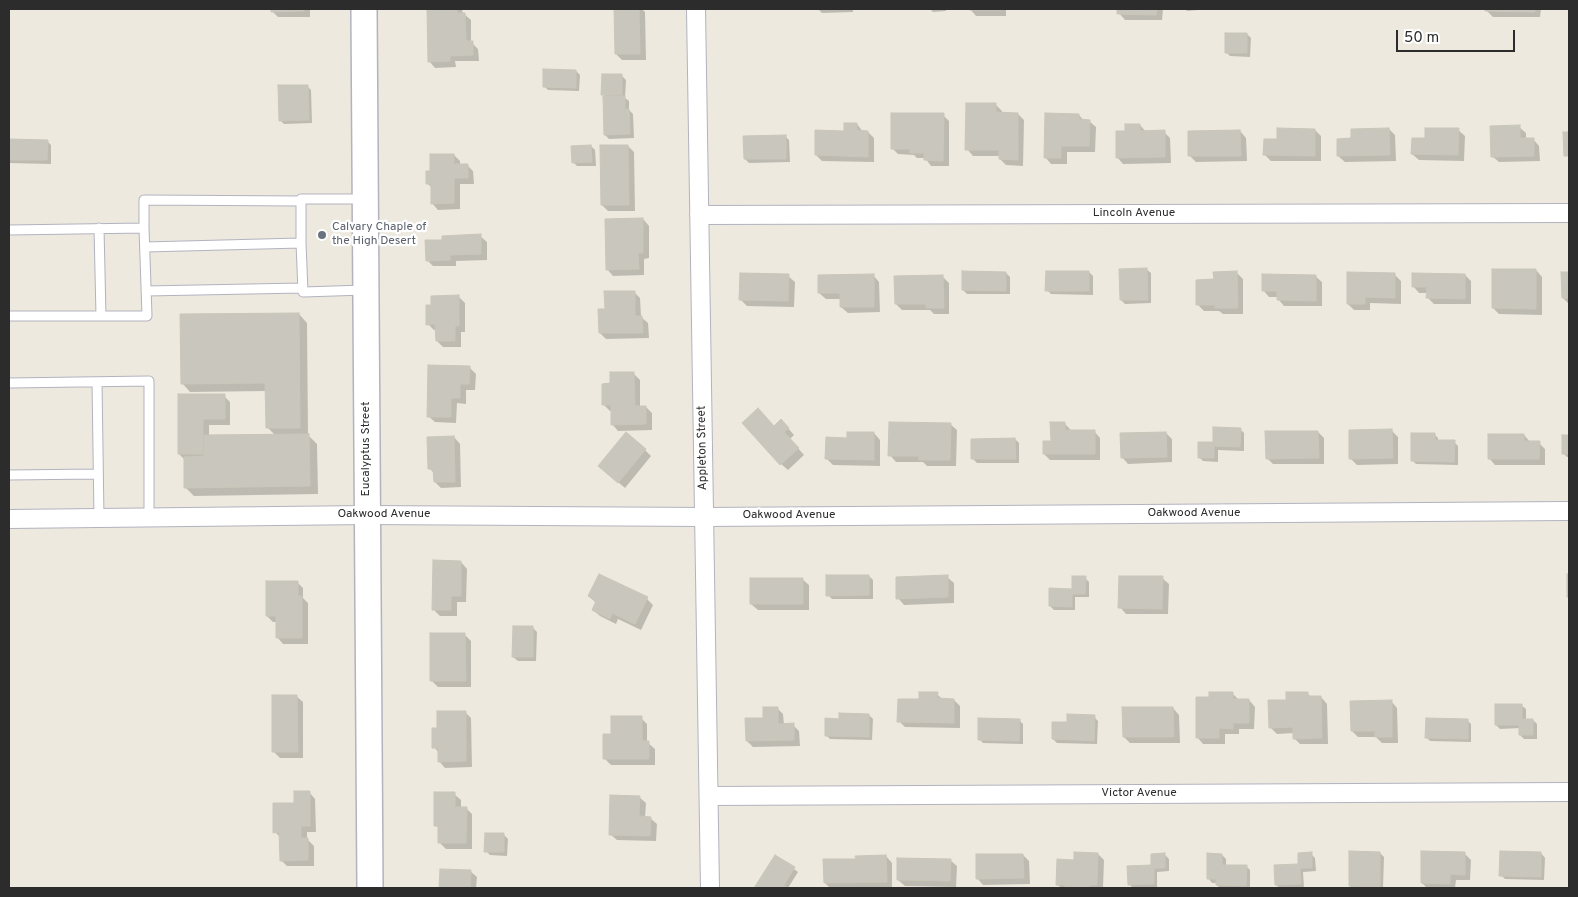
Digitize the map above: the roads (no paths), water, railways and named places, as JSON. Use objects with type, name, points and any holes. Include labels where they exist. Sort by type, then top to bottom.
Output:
[{"type":"main road","name":"Eucalyptus Street","points":[[364,9],[370,888]]},
{"type":"street","name":"Appleton Street","points":[[696,9],[710,888]]},
{"type":"street","name":"Lincoln Avenue","points":[[698,215],[1569,213]]},
{"type":"street","name":"Oakwood Avenue","points":[[9,519],[367,515],[705,517],[1569,511]]},
{"type":"street","name":"Victor Avenue","points":[[708,796],[1569,792]]},
{"type":"lane","points":[[9,316],[147,316],[144,200],[301,202],[301,200],[365,199]]},
{"type":"lane","points":[[301,202],[302,292],[366,290]]},
{"type":"lane","points":[[99,228],[101,316]]},
{"type":"lane","points":[[9,230],[144,228]]},
{"type":"lane","points":[[145,247],[301,242]]},
{"type":"lane","points":[[146,291],[302,288]]},
{"type":"lane","points":[[9,383],[149,381],[149,518]]},
{"type":"lane","points":[[97,382],[99,518]]},
{"type":"lane","points":[[9,475],[98,474]]},
{"type":"place","name":"Calvary Chaple of the High Desert","points":[[322,235]]}]
